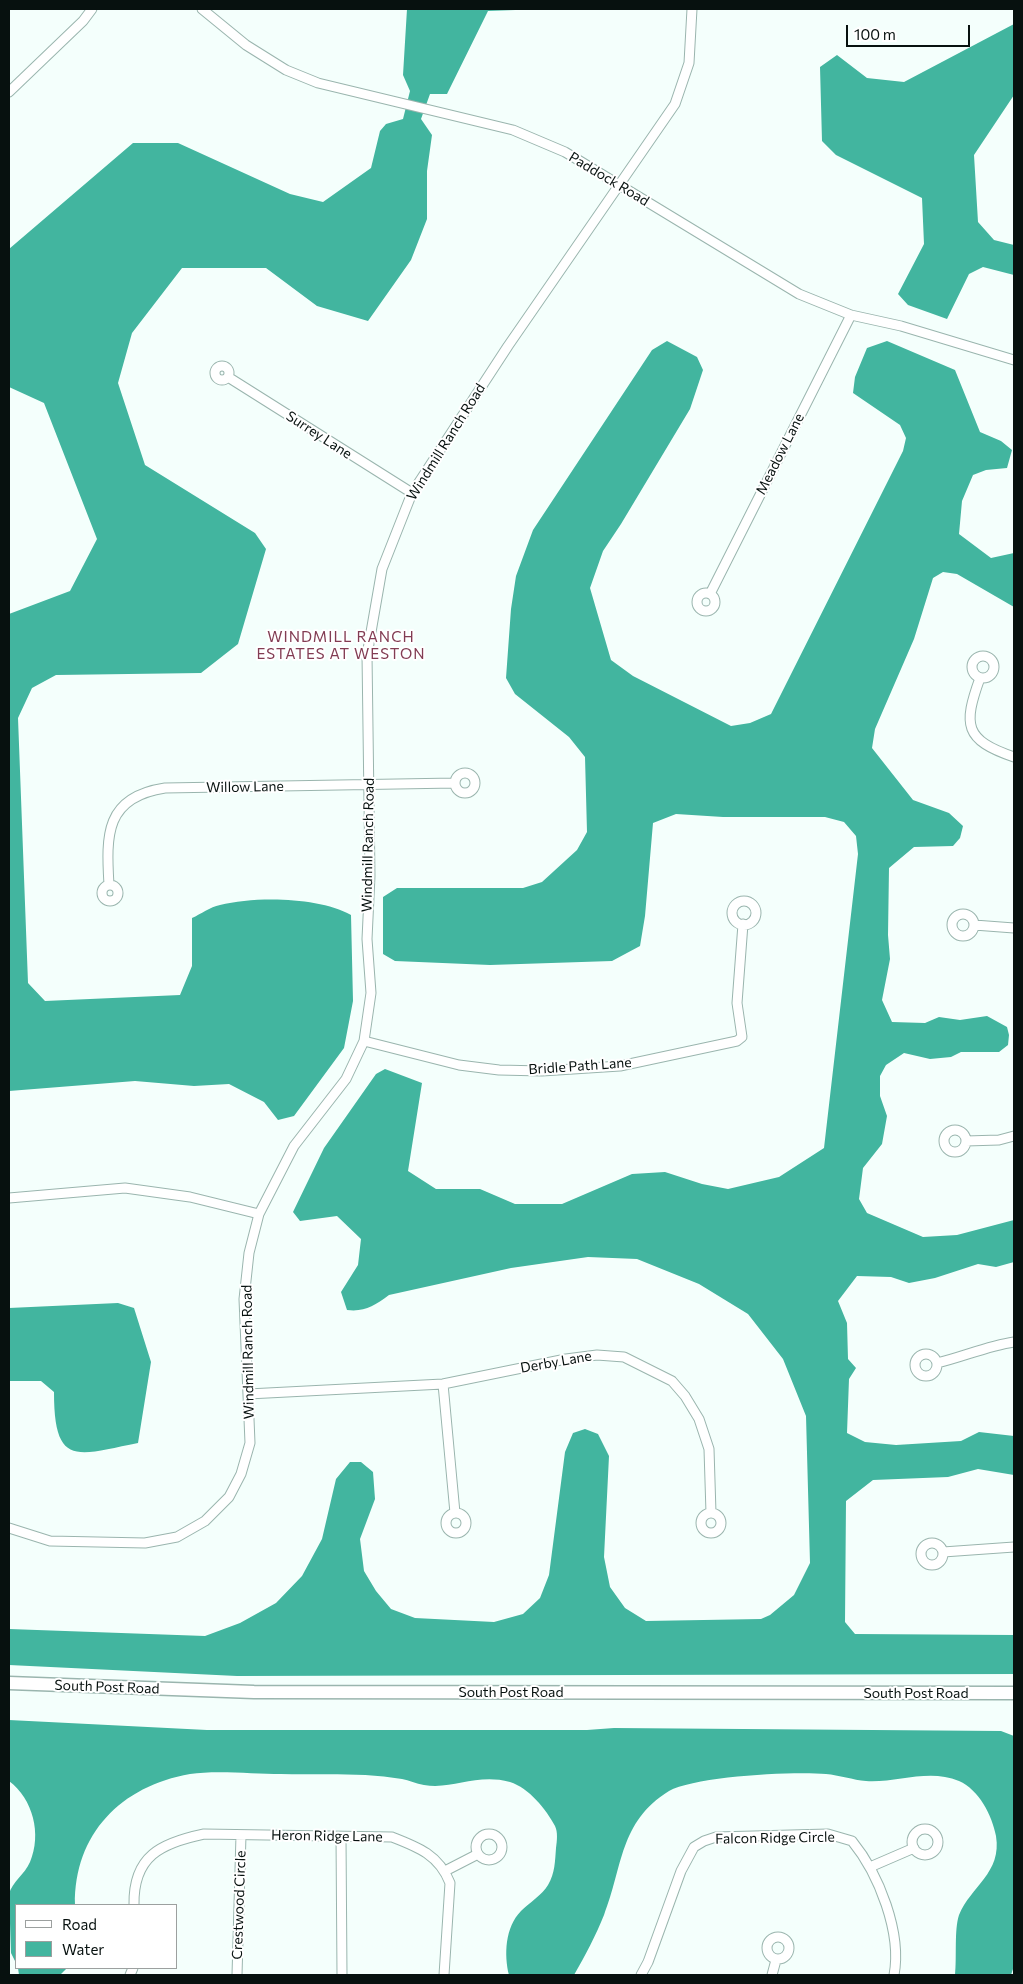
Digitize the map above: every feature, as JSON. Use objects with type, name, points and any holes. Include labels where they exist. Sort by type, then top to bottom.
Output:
[{"type":"street","points":[[9,92],[83,21],[92,9]]},
{"type":"street","name":"Paddock Road","points":[[202,9],[246,45],[286,70],[318,83],[513,130],[565,152],[799,294],[851,315],[901,326],[1014,360]]},
{"type":"street","name":"Windmill Ranch Road","points":[[9,1528],[50,1541],[146,1543],[177,1537],[205,1521],[229,1497],[241,1474],[250,1443],[244,1299],[249,1253],[259,1214],[294,1146],[346,1079],[364,1041],[371,993],[367,940],[370,876],[367,655],[382,569],[412,493],[508,346],[622,185],[676,104],[689,63],[692,9]]},
{"type":"street","name":"Meadow Lane","points":[[710,594],[851,315]]},
{"type":"street","name":"Surrey Lane","points":[[228,377],[412,493]]},
{"type":"street","points":[[980,678],[970,705],[970,721],[976,738],[993,750],[1014,757]]},
{"type":"street","name":"Willow Lane","points":[[109,885],[107,847],[110,829],[117,814],[127,802],[145,791],[165,788],[455,783]]},
{"type":"street","name":"Bridle Path Lane","points":[[364,1041],[459,1065],[498,1070],[542,1071],[620,1066],[736,1041],[742,1037],[737,1003],[743,924]]},
{"type":"street","points":[[974,925],[1014,928]]},
{"type":"street","points":[[966,1141],[999,1140],[1014,1136]]},
{"type":"street","points":[[9,1198],[126,1188],[190,1197],[259,1214]]},
{"type":"street","points":[[937,1363],[960,1358],[994,1345],[1014,1342]]},
{"type":"street","name":"Derby Lane","points":[[248,1394],[443,1384],[597,1355],[624,1357],[648,1367],[672,1381],[685,1396],[699,1419],[709,1449],[711,1513]]},
{"type":"street","points":[[443,1384],[455,1513]]},
{"type":"street","points":[[943,1552],[1014,1547]]},
{"type":"street","name":"South Post Road","points":[[9,1683],[254,1692],[1014,1693]]},
{"type":"street","name":"Heron Ridge Lane","points":[[134,1904],[134,1884],[142,1867],[159,1850],[175,1840],[204,1834],[341,1838],[392,1837],[421,1847],[445,1871]]},
{"type":"street","name":"Falcon Ridge Circle","points":[[641,1975],[648,1962],[680,1871],[694,1848],[704,1841],[716,1837],[828,1834],[842,1836],[852,1841],[870,1867],[893,1931],[896,1963],[894,1975]]},
{"type":"street","name":"Crestwood Circle","points":[[237,1975],[241,1835]]},
{"type":"street","points":[[341,1838],[342,1975]]},
{"type":"street","points":[[870,1867],[914,1848]]},
{"type":"street","points":[[444,1975],[450,1883],[445,1871],[478,1854]]},
{"type":"street","points":[[772,1975],[776,1960]]},
{"type":"water","points":[[407,9],[543,9],[488,11],[447,94],[430,94],[421,119],[432,135],[427,171],[427,219],[411,260],[368,321],[317,306],[266,268],[182,268],[132,333],[118,383],[145,465],[255,533],[266,549],[238,644],[201,673],[56,675],[32,688],[18,718],[28,983],[45,1001],[180,995],[192,966],[192,918],[213,907],[235,902],[269,899],[305,902],[338,909],[351,915],[353,1001],[344,1048],[294,1116],[278,1120],[264,1102],[229,1084],[194,1086],[135,1081],[9,1091],[9,614],[70,591],[97,539],[44,403],[9,387],[9,249],[133,143],[178,143],[290,194],[323,202],[371,168],[380,131],[386,124],[403,119],[410,91],[403,75]]},
{"type":"water","points":[[1014,24],[1014,95],[974,155],[978,222],[994,240],[1014,245],[1014,275],[983,267],[969,274],[947,319],[908,305],[898,294],[924,244],[922,198],[836,155],[822,141],[820,67],[837,55],[867,78],[904,82]]},
{"type":"water","points":[[667,341],[697,357],[703,370],[690,409],[603,551],[590,588],[611,660],[633,676],[731,726],[750,723],[771,714],[903,451],[906,438],[900,425],[853,393],[855,377],[867,348],[887,341],[955,370],[980,432],[1001,441],[1012,450],[1007,468],[986,470],[973,475],[962,501],[959,534],[991,558],[1014,553],[1014,607],[957,574],[943,572],[933,578],[914,639],[875,729],[872,748],[913,800],[949,813],[963,826],[960,838],[953,846],[914,847],[889,868],[888,935],[890,959],[882,1000],[892,1022],[925,1023],[939,1017],[960,1020],[987,1016],[1007,1027],[1009,1035],[1008,1045],[999,1052],[961,1052],[951,1057],[930,1059],[904,1053],[886,1065],[880,1076],[880,1096],[887,1116],[882,1144],[863,1168],[859,1199],[867,1213],[923,1237],[957,1235],[1014,1220],[1014,1262],[996,1267],[978,1264],[935,1278],[909,1283],[891,1277],[857,1276],[838,1301],[847,1323],[848,1359],[856,1368],[849,1379],[847,1433],[865,1442],[896,1445],[961,1441],[979,1432],[1014,1436],[1014,1475],[978,1469],[948,1477],[873,1480],[846,1501],[845,1622],[855,1634],[1014,1635],[1014,1674],[237,1676],[9,1665],[9,1629],[205,1636],[240,1623],[276,1603],[302,1576],[322,1539],[336,1479],[350,1462],[361,1462],[373,1472],[375,1499],[360,1539],[364,1571],[376,1591],[391,1609],[415,1618],[494,1622],[523,1614],[540,1598],[549,1575],[565,1452],[573,1433],[585,1429],[598,1434],[609,1456],[604,1557],[610,1587],[625,1608],[646,1621],[761,1619],[770,1615],[794,1595],[810,1563],[806,1416],[783,1359],[748,1314],[699,1284],[637,1259],[588,1257],[511,1268],[389,1295],[369,1307],[359,1310],[347,1310],[341,1292],[358,1265],[361,1239],[337,1216],[300,1221],[293,1212],[324,1148],[376,1074],[385,1069],[422,1083],[408,1171],[436,1189],[480,1189],[515,1204],[562,1204],[632,1174],[665,1172],[702,1184],[728,1189],[779,1177],[824,1148],[858,854],[856,836],[844,822],[825,817],[723,817],[676,814],[653,823],[645,916],[640,946],[612,961],[490,965],[395,961],[383,954],[383,897],[397,888],[523,888],[542,882],[577,850],[587,832],[585,757],[569,737],[515,694],[506,678],[511,609],[516,576],[533,530],[652,350]]},
{"type":"water","points":[[118,1303],[134,1308],[151,1362],[138,1443],[99,1451],[85,1452],[73,1450],[64,1445],[59,1434],[55,1417],[54,1392],[41,1381],[9,1381],[9,1308]]},
{"type":"water","points":[[9,1720],[207,1730],[587,1730],[614,1728],[1001,1731],[1014,1736],[1014,1966],[1011,1975],[955,1975],[957,1921],[959,1915],[964,1905],[990,1870],[997,1849],[996,1836],[988,1812],[973,1790],[959,1781],[948,1777],[925,1776],[866,1781],[811,1773],[769,1774],[700,1782],[669,1791],[653,1803],[640,1817],[631,1831],[604,1915],[574,1975],[509,1975],[506,1950],[512,1925],[521,1911],[539,1896],[548,1885],[554,1867],[557,1840],[556,1828],[547,1813],[530,1794],[517,1785],[498,1780],[475,1780],[435,1786],[387,1777],[357,1775],[200,1773],[165,1780],[143,1790],[123,1802],[106,1817],[93,1836],[83,1856],[77,1879],[75,1904],[15,1904],[15,1961],[11,1953],[9,1894],[30,1862],[34,1851],[35,1829],[33,1818],[24,1797],[9,1781]]},
{"type":"water","points":[[18,1969],[66,1969],[60,1975],[19,1975]]},
{"type":"district","name":"WINDMILL RANCH ESTATES AT WESTON","points":[[341,646]]}]
